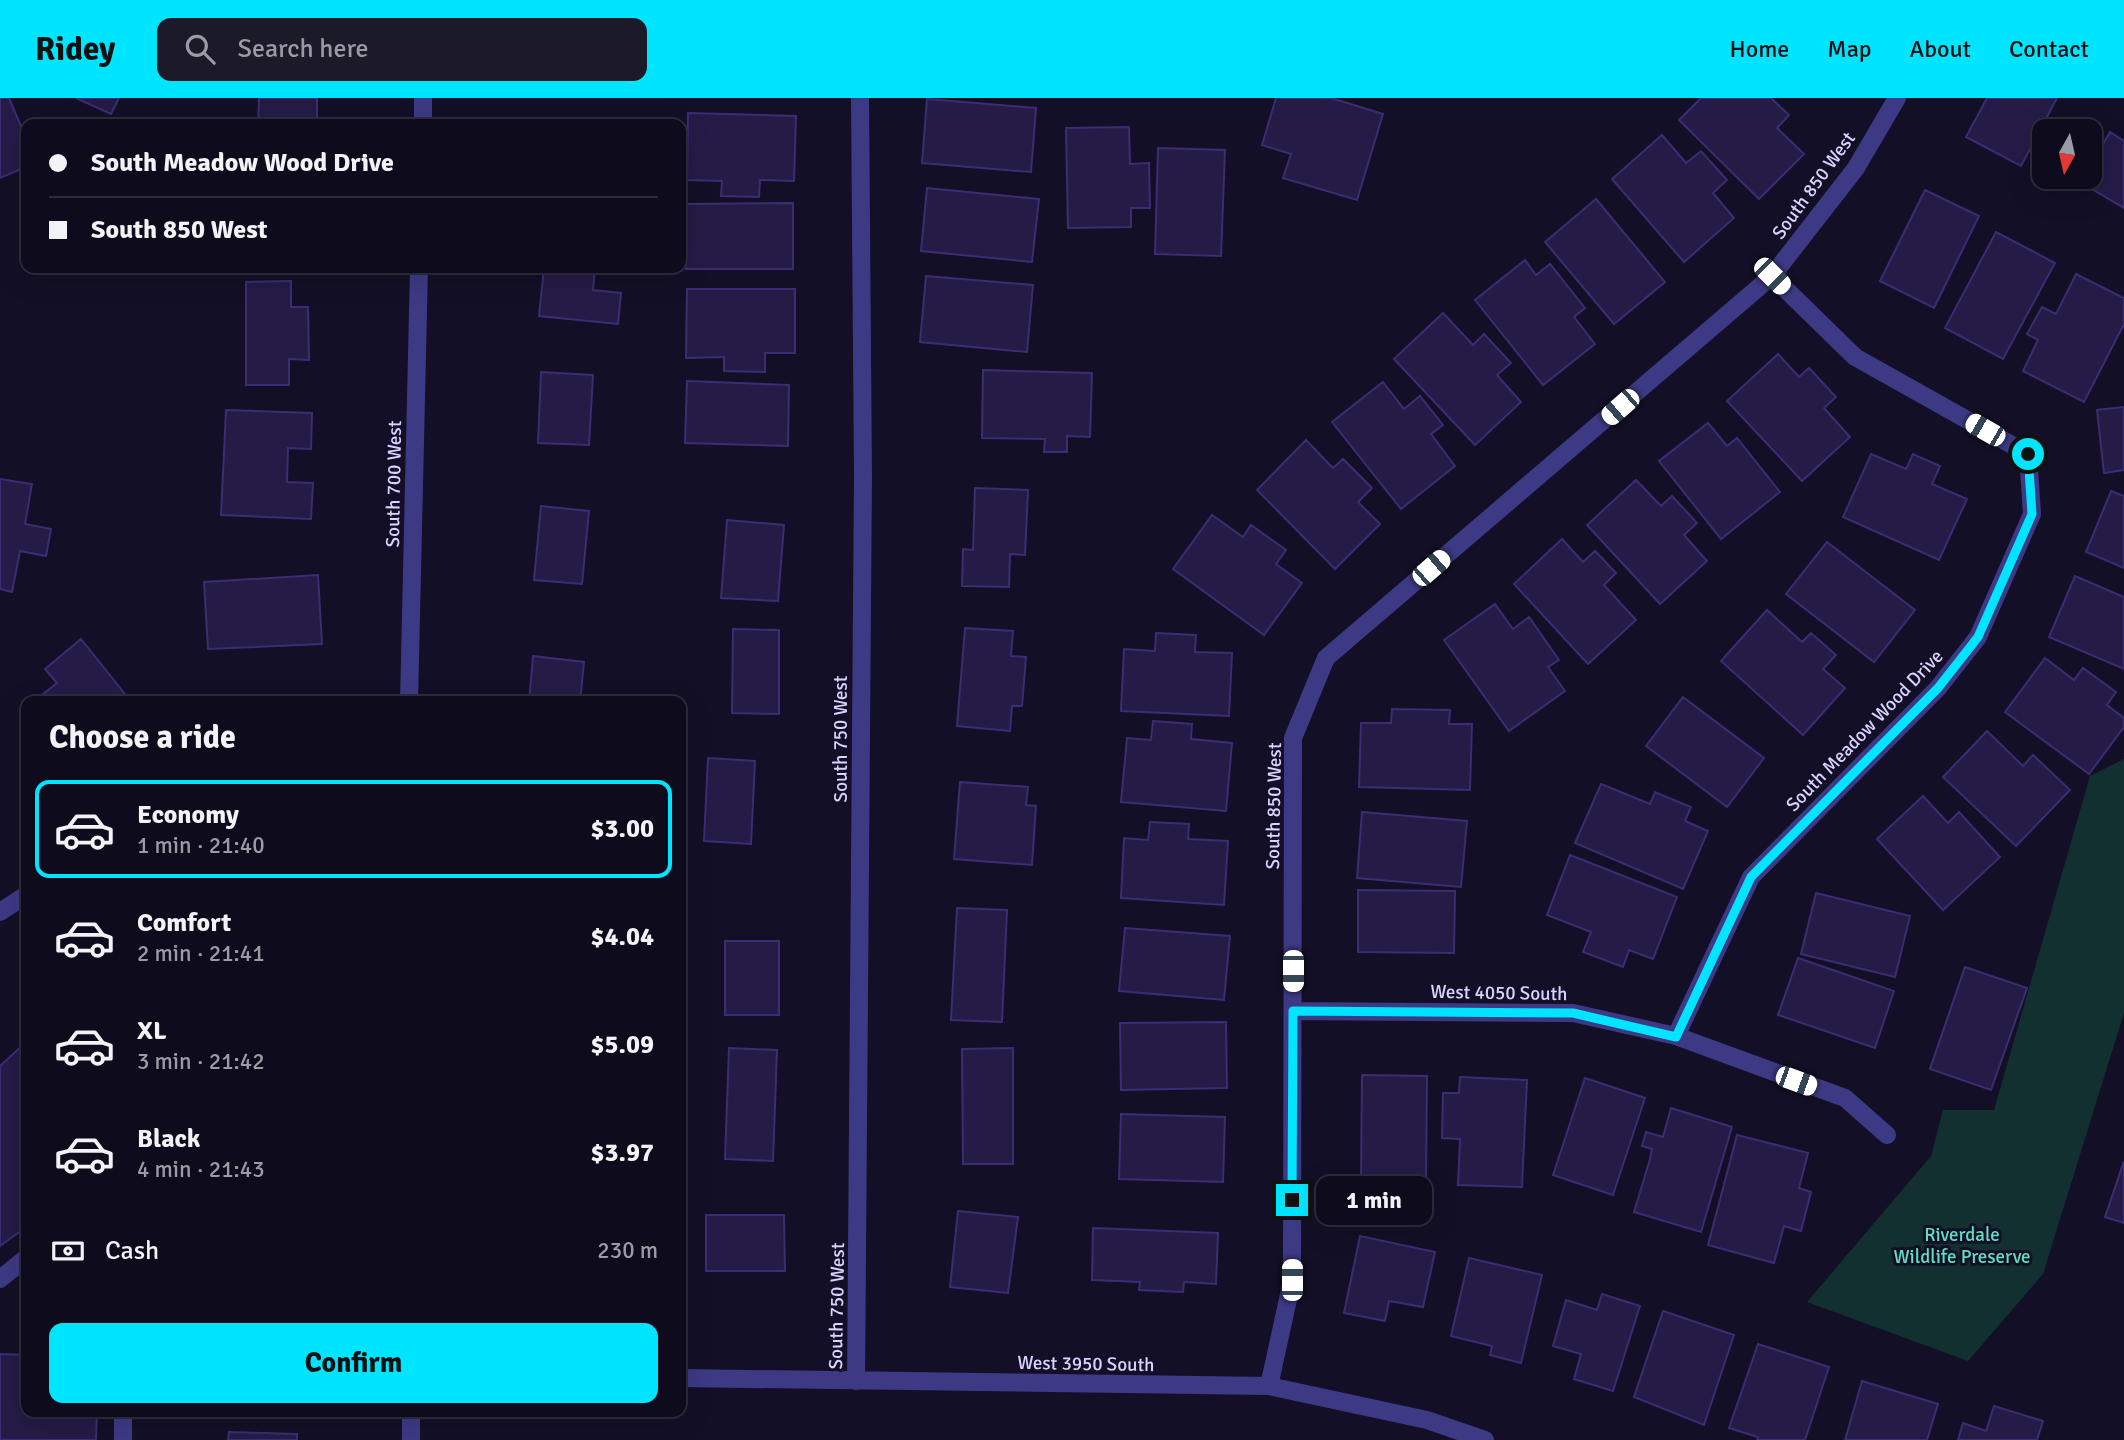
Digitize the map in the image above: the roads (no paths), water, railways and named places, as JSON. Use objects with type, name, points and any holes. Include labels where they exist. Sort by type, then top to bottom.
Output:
[{"type":"street","points":[[423,98],[423,119]]},
{"type":"street","name":"South 750 West","points":[[856,1381],[863,489],[860,98]]},
{"type":"street","name":"South 850 West","points":[[1269,1386],[1292,1280],[1293,738],[1326,658],[1772,276],[1856,168],[1897,98]]},
{"type":"street","name":"South 700 West","points":[[409,696],[419,273]]},
{"type":"street","name":"South Meadow Wood Drive","points":[[1676,1037],[1751,877],[1938,688],[1978,637],[2032,514],[2028,454],[1856,358],[1772,276]]},
{"type":"street","points":[[0,912],[21,898]]},
{"type":"street","name":"West 4050 South","points":[[1293,1011],[1573,1013],[1676,1037],[1844,1098],[1887,1135]]},
{"type":"street","points":[[0,1279],[21,1262]]},
{"type":"street","name":"West 3950 South","points":[[686,1378],[1269,1386],[1427,1420],[1485,1440]]},
{"type":"street","points":[[123,1417],[123,1440]]},
{"type":"street","points":[[411,1417],[411,1440]]},
{"type":"park label","name":"Riverdale Wildlife Preserve","points":[[1962,1245]]}]
